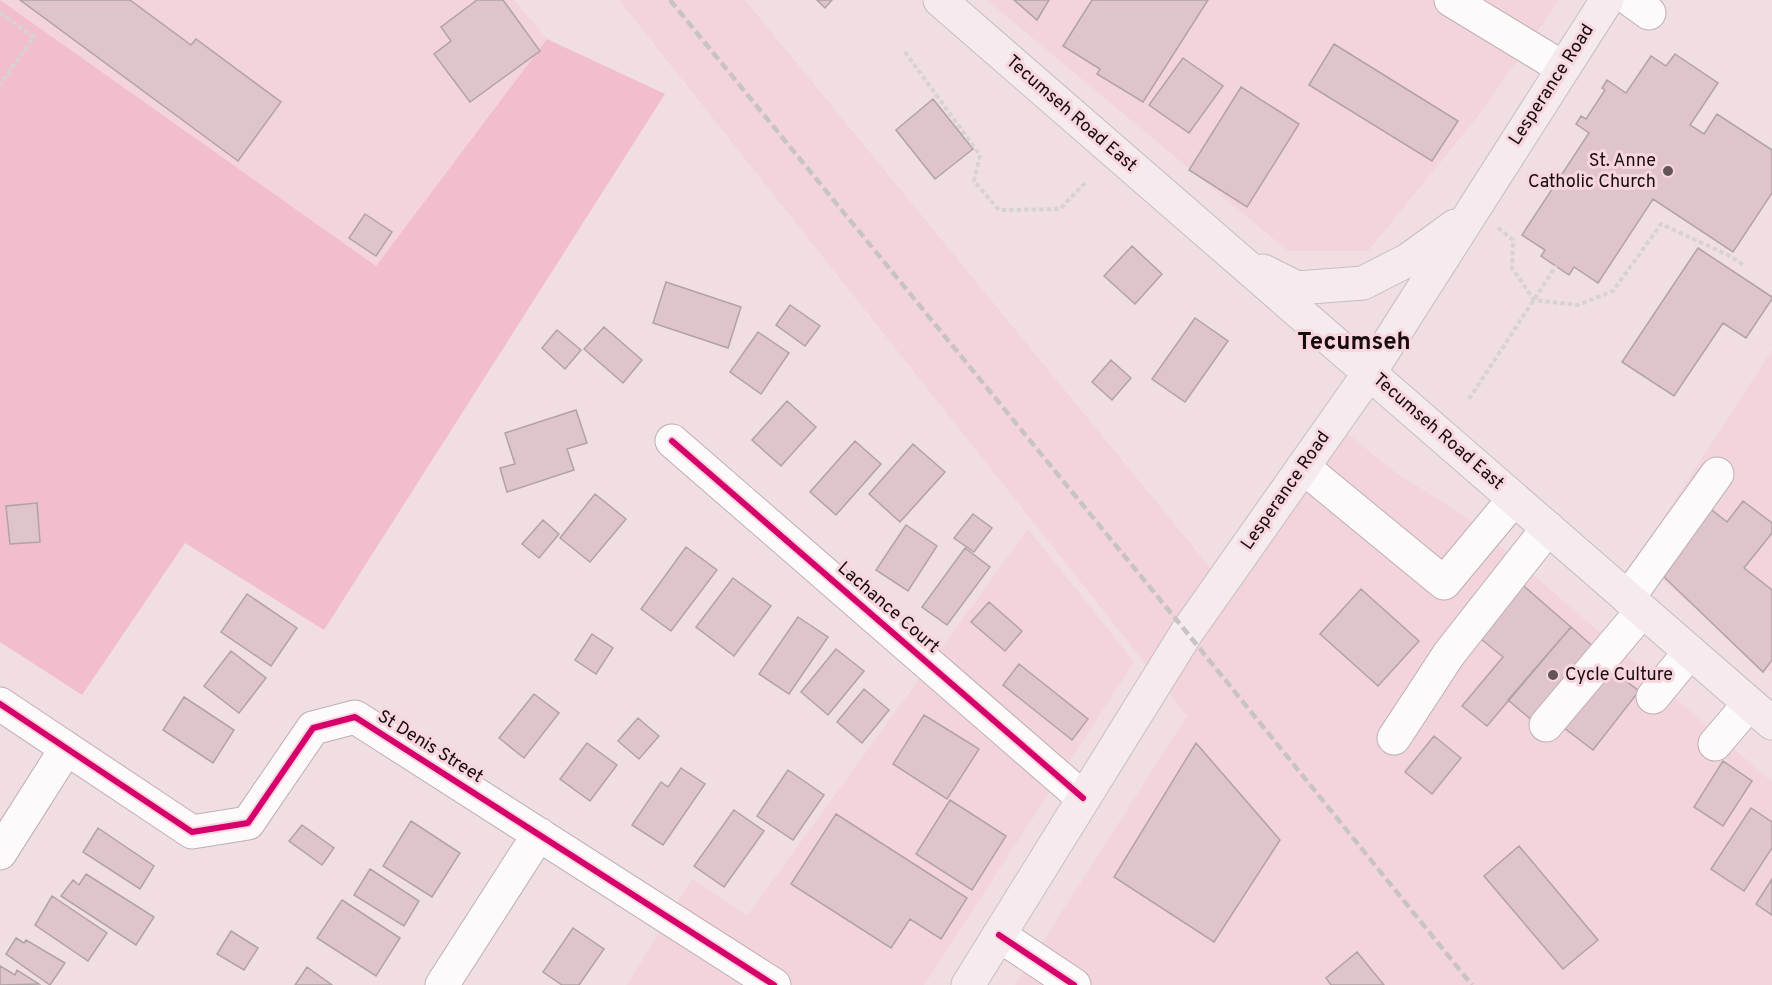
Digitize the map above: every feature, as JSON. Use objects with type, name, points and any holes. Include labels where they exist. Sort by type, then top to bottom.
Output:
[{"type":"main road","name":"Tecumseh Road East","points":[[940,0],[1766,718]]},
{"type":"main road","name":"Lesperance Road","points":[[968,985],[1187,632],[1370,372],[1483,222],[1563,68],[1607,0]]},
{"type":"main road","points":[[1229,253],[1297,288],[1363,283],[1483,222]]},
{"type":"street","points":[[1451,0],[1563,68]]},
{"type":"street","name":"Lachance Court","points":[[672,441],[1083,798]]},
{"type":"street","points":[[1303,467],[1444,583],[1514,499]]},
{"type":"street","points":[[1546,725],[1635,605],[1717,474]]},
{"type":"street","points":[[1394,738],[1449,654],[1548,528]]},
{"type":"street","points":[[1653,698],[1690,652]]},
{"type":"street","name":"St Denis Street","points":[[0,704],[192,832],[249,823],[313,728],[355,717],[774,985]]},
{"type":"street","points":[[1715,744],[1766,718]]},
{"type":"street","points":[[0,853],[66,749]]},
{"type":"street","points":[[442,985],[539,834]]},
{"type":"street","points":[[999,935],[1074,985]]},
{"type":"path","points":[[0,14],[34,37],[0,84]]},
{"type":"path","points":[[905,52],[980,155],[974,181],[999,210],[1060,209],[1085,183]]},
{"type":"path","points":[[1483,222],[1513,240],[1512,268],[1534,300],[1578,305],[1613,291],[1661,224],[1728,255],[1745,266]]},
{"type":"path","points":[[1469,399],[1556,266]]},
{"type":"shaded area","points":[[0,0],[514,0],[547,39],[376,266]]},
{"type":"shaded area","points":[[0,0],[376,266],[547,39],[665,94],[324,630],[185,543],[82,695],[0,642]]},
{"type":"shaded area","points":[[619,0],[745,0],[1222,582],[1334,423],[1395,472],[1470,520],[1772,782],[1772,985],[1015,985],[1187,716]]},
{"type":"shaded area","points":[[987,0],[1559,0],[1482,111],[1368,251],[1288,251]]},
{"type":"shaded area","points":[[1772,350],[1772,670],[1771,672],[1637,559]]},
{"type":"shaded area","points":[[1028,529],[1134,662],[924,985],[627,985],[692,879],[747,916]]},
{"type":"building","points":[[20,0],[130,0],[191,45],[196,39],[281,102],[238,161]]},
{"type":"building","points":[[477,0],[503,0],[540,51],[470,102],[434,54],[451,41],[441,27]]},
{"type":"building","points":[[817,0],[832,0],[825,8]]},
{"type":"building","points":[[1014,0],[1049,0],[1037,20]]},
{"type":"building","points":[[1092,0],[1208,0],[1143,102],[1097,74],[1100,69],[1063,46]]},
{"type":"building","points":[[1334,44],[1458,121],[1432,161],[1309,85]]},
{"type":"building","name":"St. Anne Catholic Church","points":[[1675,54],[1718,83],[1690,125],[1704,134],[1717,114],[1772,150],[1772,193],[1733,252],[1653,199],[1598,283],[1574,267],[1569,275],[1541,256],[1545,250],[1522,235],[1589,133],[1576,124],[1581,116],[1586,119],[1605,90],[1602,88],[1607,80],[1626,93],[1651,56],[1666,66]]},
{"type":"building","points":[[1183,58],[1223,86],[1189,133],[1149,105]]},
{"type":"building","points":[[1241,87],[1299,124],[1247,207],[1189,170]]},
{"type":"building","points":[[933,99],[973,149],[935,179],[896,130]]},
{"type":"building","points":[[365,214],[392,232],[376,256],[349,238]]},
{"type":"building","points":[[1132,246],[1162,274],[1135,304],[1104,276]]},
{"type":"building","points":[[1698,248],[1772,299],[1746,338],[1723,323],[1674,396],[1622,362]]},
{"type":"building","points":[[666,282],[741,307],[728,348],[653,323]]},
{"type":"building","points":[[790,305],[820,326],[805,346],[776,325]]},
{"type":"building","points":[[1195,318],[1228,341],[1185,402],[1152,379]]},
{"type":"building","points":[[604,327],[642,360],[623,383],[584,349]]},
{"type":"building","points":[[557,330],[581,350],[565,369],[542,348]]},
{"type":"building","points":[[758,332],[789,353],[761,394],[730,372]]},
{"type":"building","points":[[1111,360],[1131,378],[1112,400],[1092,382]]},
{"type":"building","points":[[787,401],[816,427],[781,466],[752,440]]},
{"type":"building","points":[[576,410],[587,443],[567,449],[574,470],[507,492],[500,468],[515,464],[505,433]]},
{"type":"building","points":[[855,441],[881,464],[836,515],[810,492]]},
{"type":"building","points":[[913,444],[945,472],[900,522],[869,494]]},
{"type":"building","points":[[595,494],[626,519],[590,562],[560,538]]},
{"type":"building","points":[[1743,501],[1772,523],[1772,533],[1744,568],[1772,590],[1772,660],[1763,672],[1664,577],[1708,507],[1727,522]]},
{"type":"building","points":[[37,503],[40,542],[10,544],[6,506]]},
{"type":"building","points":[[973,514],[992,528],[974,552],[954,538]]},
{"type":"building","points":[[543,520],[559,534],[539,558],[522,544]]},
{"type":"building","points":[[906,525],[937,546],[908,591],[876,570]]},
{"type":"building","points":[[686,547],[717,570],[671,631],[641,609]]},
{"type":"building","points":[[965,548],[990,567],[947,625],[922,607]]},
{"type":"building","points":[[733,578],[771,606],[734,656],[696,627]]},
{"type":"building","points":[[1518,581],[1571,627],[1487,726],[1462,706],[1503,657],[1475,634]]},
{"type":"building","points":[[1361,589],[1419,641],[1378,686],[1320,634]]},
{"type":"building","points":[[247,594],[297,628],[271,666],[221,632]]},
{"type":"building","points":[[989,602],[1022,631],[1005,651],[971,622]]},
{"type":"building","points":[[798,617],[828,637],[789,694],[759,674]]},
{"type":"building","name":"Cycle Culture","points":[[1571,627],[1597,650],[1535,723],[1508,700]]},
{"type":"building","points":[[592,634],[613,648],[596,674],[575,660]]},
{"type":"building","points":[[836,649],[864,671],[828,715],[801,692]]},
{"type":"building","points":[[231,651],[266,678],[239,713],[204,686]]},
{"type":"building","points":[[1019,664],[1088,719],[1072,740],[1003,685]]},
{"type":"building","points":[[1609,668],[1639,691],[1593,750],[1563,727]]},
{"type":"building","points":[[864,689],[889,710],[862,743],[837,722]]},
{"type":"building","points":[[534,694],[559,713],[524,758],[499,738]]},
{"type":"building","points":[[184,697],[234,730],[213,763],[163,730]]},
{"type":"building","points":[[924,715],[979,749],[947,799],[893,764]]},
{"type":"building","points":[[638,718],[659,736],[639,759],[618,741]]},
{"type":"building","points":[[1434,736],[1461,758],[1432,794],[1405,772]]},
{"type":"building","points":[[587,743],[617,765],[590,801],[560,779]]},
{"type":"building","points":[[1196,743],[1280,840],[1214,942],[1114,877]]},
{"type":"building","points":[[1723,761],[1752,781],[1723,826],[1694,807]]},
{"type":"building","points":[[681,768],[705,784],[663,845],[632,825],[661,782],[668,787]]},
{"type":"building","points":[[788,770],[824,795],[793,840],[757,816]]},
{"type":"building","points":[[950,800],[1006,836],[972,890],[916,854]]},
{"type":"building","points":[[1751,808],[1772,822],[1772,848],[1744,891],[1711,869]]},
{"type":"building","points":[[734,810],[764,831],[724,887],[694,866]]},
{"type":"building","points":[[836,814],[967,898],[941,939],[910,919],[891,948],[791,884]]},
{"type":"building","points":[[411,821],[460,853],[432,897],[383,866]]},
{"type":"building","points":[[302,825],[334,848],[322,865],[289,841]]},
{"type":"building","points":[[98,828],[154,866],[140,889],[83,852]]},
{"type":"building","points":[[1519,846],[1598,940],[1563,969],[1484,876]]},
{"type":"building","points":[[370,869],[419,901],[404,926],[354,895]]},
{"type":"building","points":[[86,874],[154,917],[136,945],[61,896],[73,880],[79,885]]},
{"type":"building","points":[[1772,879],[1772,915],[1756,904]]},
{"type":"building","points":[[52,896],[107,933],[88,961],[35,925]]},
{"type":"building","points":[[342,900],[400,938],[376,976],[317,938]]},
{"type":"building","points":[[573,928],[604,949],[579,985],[562,985],[543,972]]},
{"type":"building","points":[[231,931],[258,948],[244,970],[217,954]]},
{"type":"building","points":[[16,938],[24,943],[26,940],[65,963],[50,985],[6,954]]},
{"type":"building","points":[[1357,952],[1384,985],[1331,985],[1326,978]]},
{"type":"building","points":[[0,966],[15,975],[17,970],[39,984],[0,985]]},
{"type":"building","points":[[307,967],[332,985],[295,985]]},
{"type":"railway","points":[[670,0],[1472,985]]},
{"type":"cycle path","points":[[672,441],[1083,798]]},
{"type":"cycle path","points":[[0,704],[192,832],[248,823],[313,728],[355,717],[774,985]]},
{"type":"cycle path","points":[[999,935],[1074,985]]},
{"type":"place","name":"St. Anne Catholic Church","points":[[1668,171]]},
{"type":"place","name":"Cycle Culture","points":[[1553,675]]},
{"type":"district","name":"Tecumseh","points":[[1354,343]]}]
